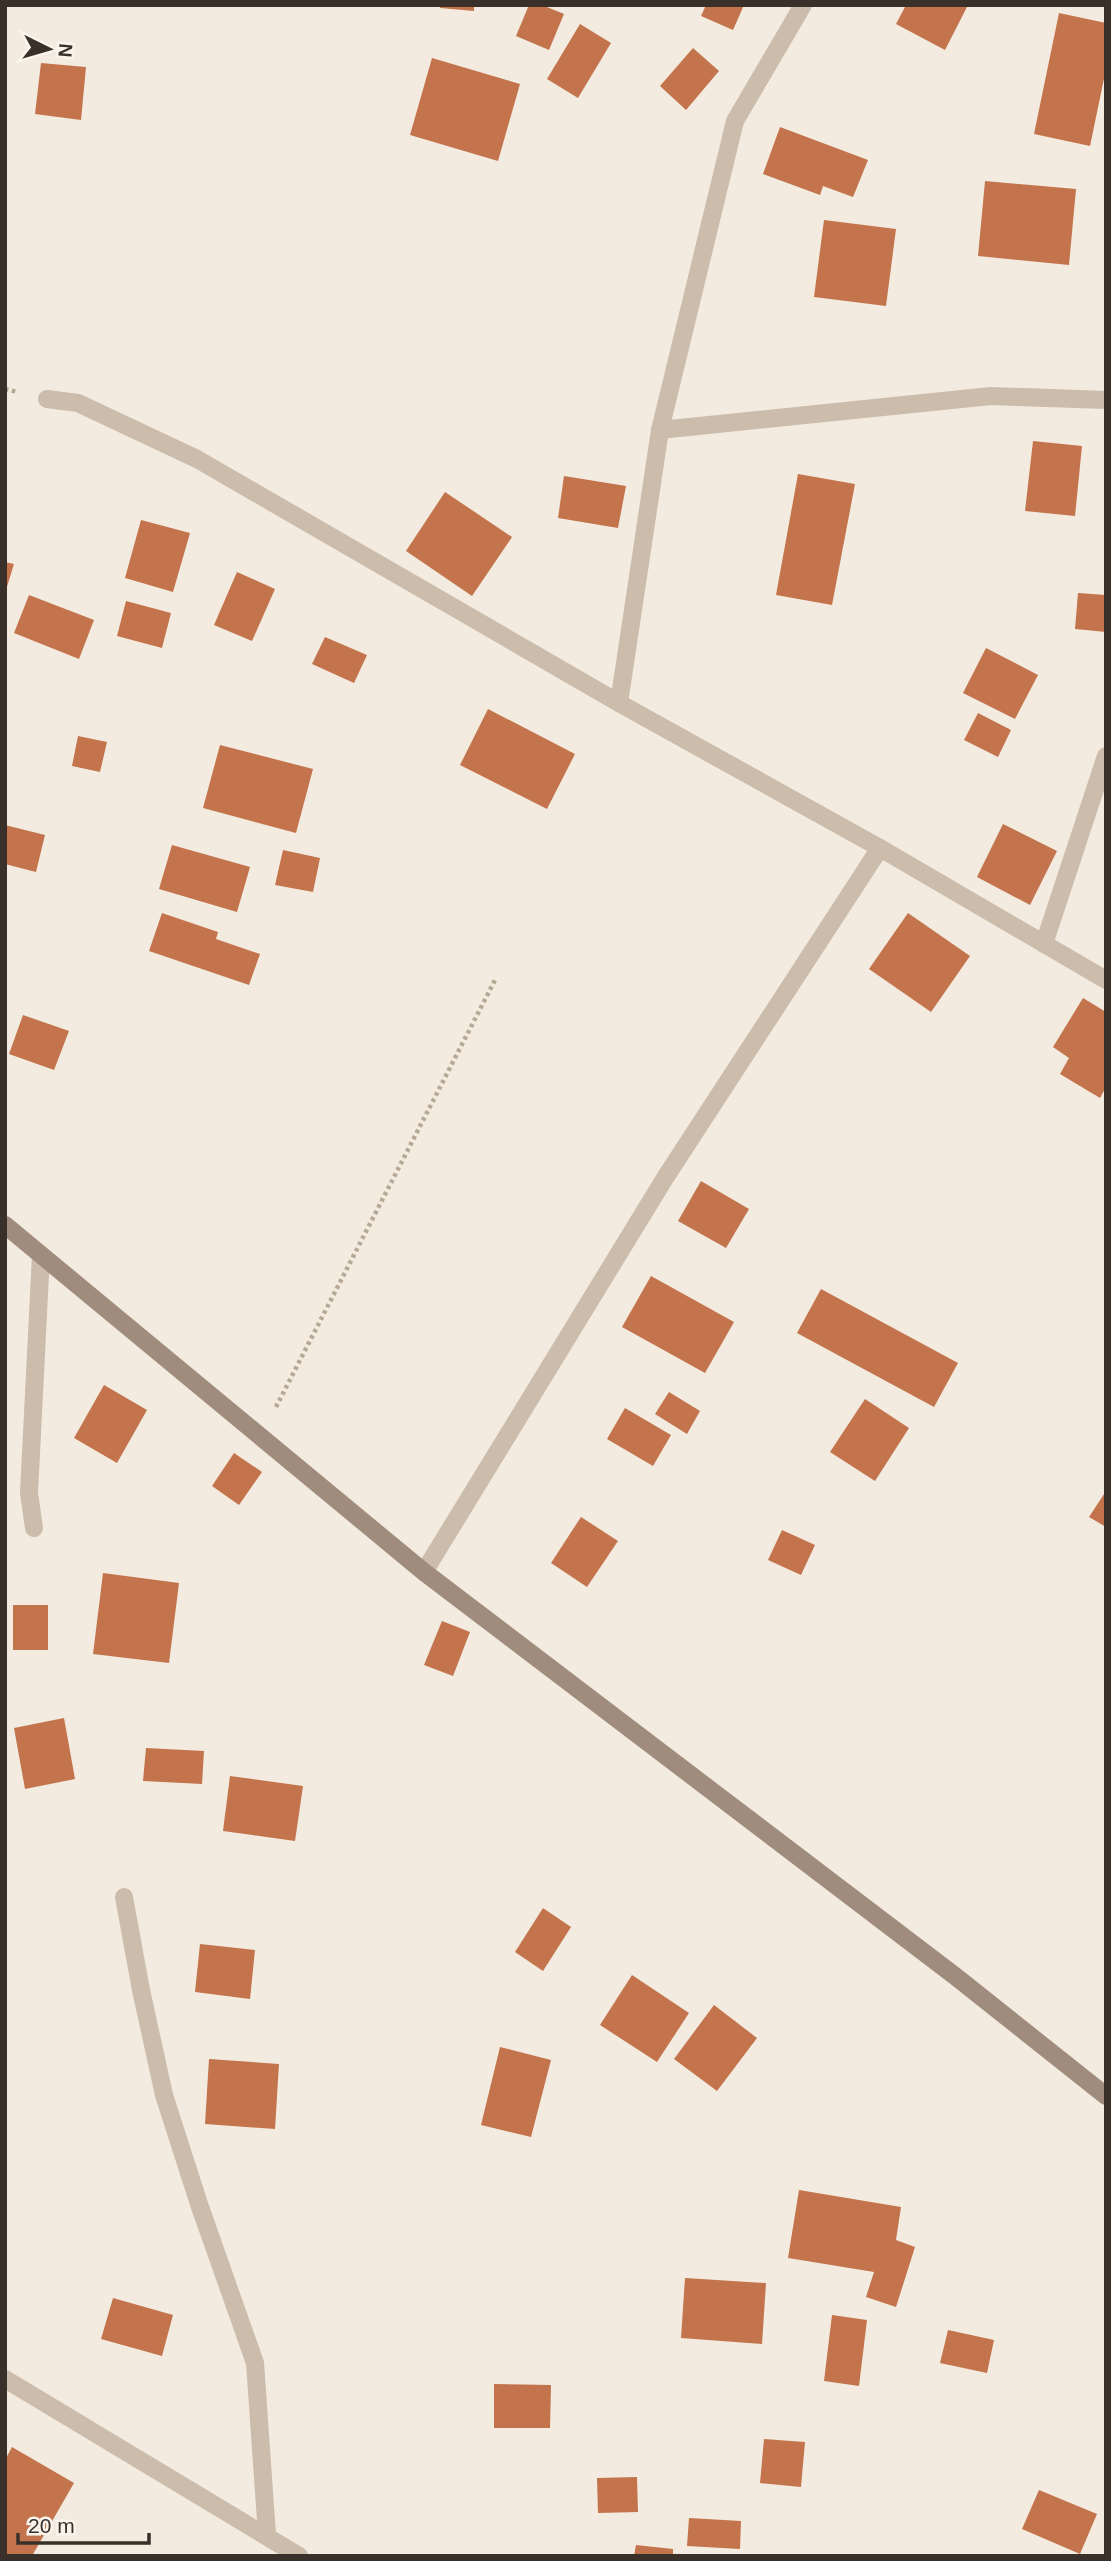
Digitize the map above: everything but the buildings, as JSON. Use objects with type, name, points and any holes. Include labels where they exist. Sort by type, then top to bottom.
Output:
[{"type":"street","points":[[619,703],[660,430],[735,121],[803,5]]},
{"type":"street","points":[[660,430],[991,396],[1106,400]]},
{"type":"street","points":[[47,399],[78,403],[197,459],[619,703],[880,848],[1106,980]]},
{"type":"street","points":[[1044,944],[1106,756]]},
{"type":"street","points":[[424,1572],[665,1178],[880,848]]},
{"type":"street","points":[[5,1225],[424,1572],[955,1976],[1106,2095]]},
{"type":"street","points":[[34,1528],[29,1493],[41,1255]]},
{"type":"street","points":[[124,1897],[164,2095],[255,2363],[267,2535]]},
{"type":"street","points":[[5,2379],[299,2556]]},
{"type":"path","points":[[261,1436],[495,980]]}]
